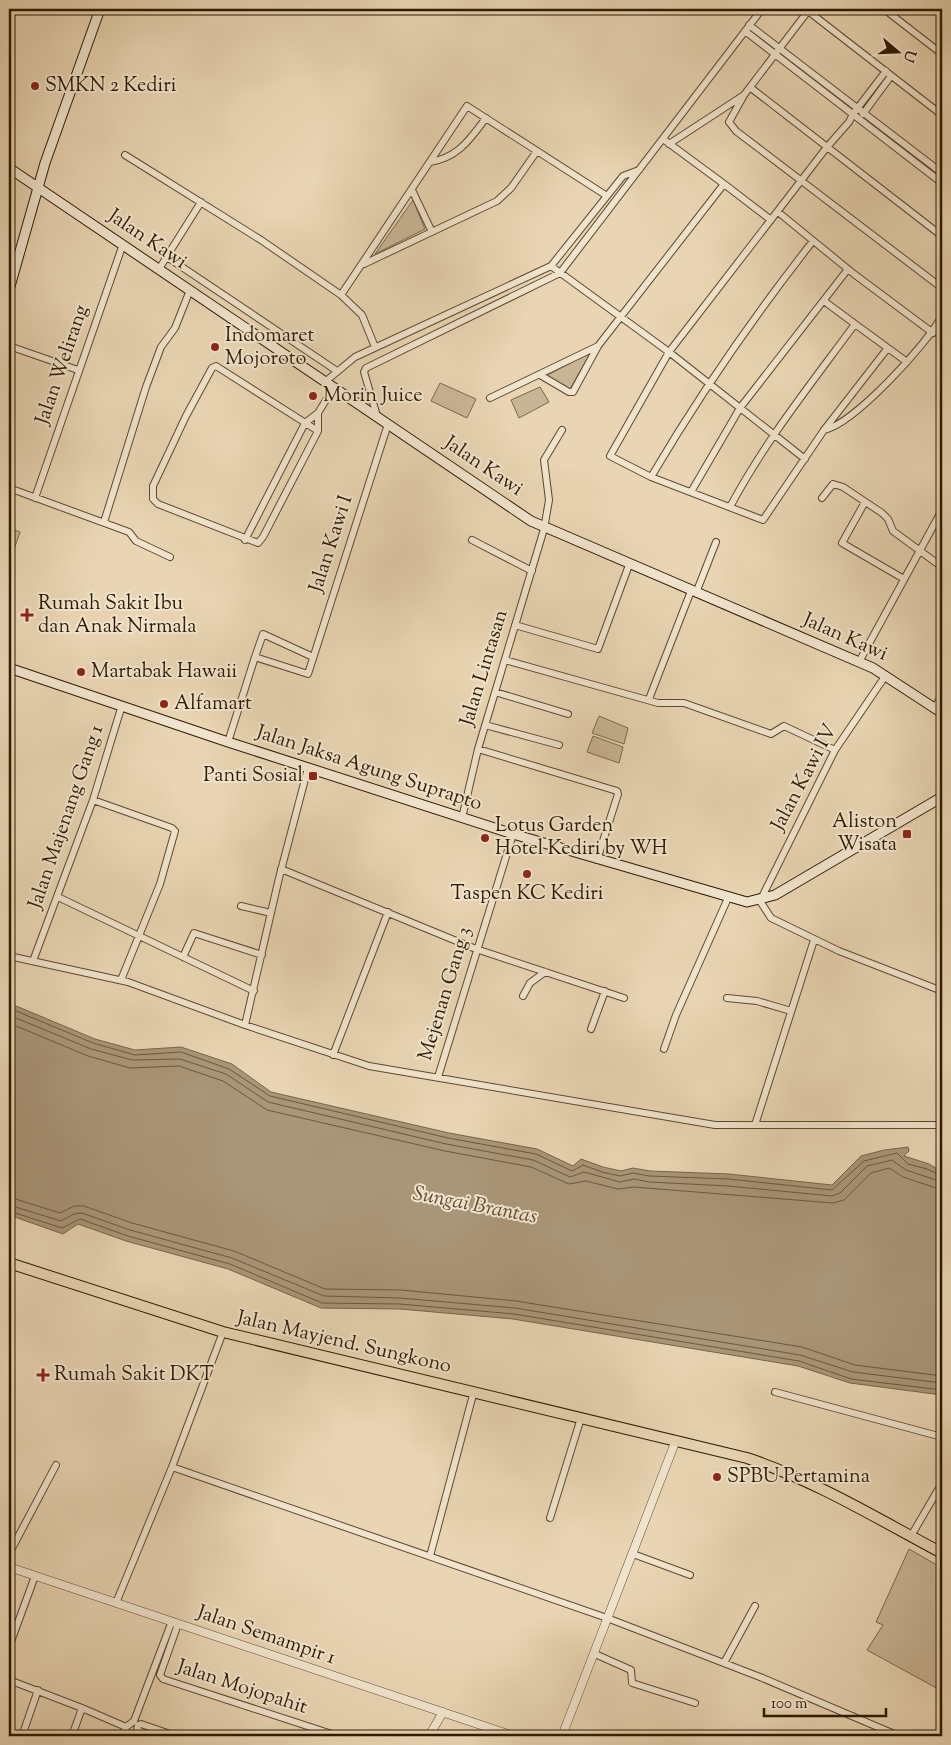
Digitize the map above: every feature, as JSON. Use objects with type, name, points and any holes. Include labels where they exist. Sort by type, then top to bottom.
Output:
[{"type":"main road","points":[[9,290],[37,188],[100,9]]},
{"type":"main road","name":"Jalan Kawi","points":[[9,168],[544,529],[859,662],[886,675],[939,710]]},
{"type":"main road","name":"Jalan Jaksa Agung Suprapto","points":[[9,668],[228,742],[597,860],[728,898],[747,902],[760,900]]},
{"type":"main road","points":[[760,900],[775,895],[942,797]]},
{"type":"main road","name":"Jalan Mayjend. Sungkono","points":[[9,1263],[223,1332],[676,1440],[777,1468],[843,1498],[942,1553]]},
{"type":"street","points":[[377,416],[365,370],[408,346],[560,273],[762,9]]},
{"type":"street","points":[[884,9],[942,54]]},
{"type":"street","points":[[669,144],[744,95],[778,52],[807,10],[942,115]]},
{"type":"street","points":[[747,28],[852,114],[942,183]]},
{"type":"street","points":[[778,52],[858,107],[942,173]]},
{"type":"street","points":[[888,349],[824,430],[764,520],[651,477],[610,456],[669,352],[827,147],[849,122],[852,114],[889,73]]},
{"type":"street","points":[[849,122],[859,119],[889,73]]},
{"type":"street","points":[[751,88],[942,236]]},
{"type":"street","points":[[744,95],[730,119],[730,125],[942,288]]},
{"type":"street","points":[[341,295],[468,106],[607,196]]},
{"type":"street","points":[[430,162],[452,155],[466,144],[486,118]]},
{"type":"street","points":[[662,139],[771,220]]},
{"type":"street","points":[[363,264],[497,201],[511,188],[537,151]]},
{"type":"street","points":[[125,155],[202,202],[341,295],[362,315],[376,347]]},
{"type":"street","points":[[318,431],[216,366],[212,368],[186,416],[153,486],[153,499],[158,504],[245,540],[256,543],[260,542],[318,431],[318,412],[337,371],[354,357],[551,266],[623,176],[639,170]]},
{"type":"street","points":[[540,375],[569,392],[573,392],[598,346],[724,184]]},
{"type":"street","points":[[412,190],[432,232]]},
{"type":"street","points":[[160,269],[202,202]]},
{"type":"street","points":[[778,212],[848,269],[933,332]]},
{"type":"street","points":[[651,477],[708,382],[813,241]]},
{"type":"street","name":"Jalan Welirang","points":[[35,498],[123,244]]},
{"type":"street","points":[[167,257],[337,371]]},
{"type":"street","points":[[551,266],[669,352],[805,458]]},
{"type":"street","points":[[691,492],[716,446],[740,408],[848,269]]},
{"type":"street","points":[[104,522],[146,387],[161,347],[175,328],[190,290]]},
{"type":"street","points":[[824,301],[907,362]]},
{"type":"street","points":[[824,430],[840,425],[907,362],[933,332],[942,316]]},
{"type":"street","points":[[730,507],[752,466],[773,434],[855,324]]},
{"type":"street","points":[[402,335],[408,346]]},
{"type":"street","points":[[9,346],[78,370]]},
{"type":"street","points":[[490,398],[598,346]]},
{"type":"street","points":[[245,540],[305,423],[318,412]]},
{"type":"street","name":"Jalan Kawi I","points":[[255,657],[308,674],[388,424]]},
{"type":"street","name":"Jalan Lintasan","points":[[462,818],[478,749],[544,529],[549,500],[544,460],[562,430]]},
{"type":"street","points":[[822,498],[835,483],[888,519],[893,531],[942,566]]},
{"type":"street","points":[[9,488],[129,532],[136,541],[170,557]]},
{"type":"street","points":[[865,502],[842,543],[904,579]]},
{"type":"street","points":[[859,662],[942,510]]},
{"type":"street","points":[[472,540],[532,570]]},
{"type":"street","points":[[649,699],[716,542]]},
{"type":"street","points":[[515,625],[598,649],[629,565]]},
{"type":"street","points":[[228,742],[263,634],[313,657]]},
{"type":"street","points":[[505,660],[664,704],[684,703],[771,734],[784,726],[835,750]]},
{"type":"street","name":"Jalan Kawi IV","points":[[760,900],[835,750],[886,675]]},
{"type":"street","points":[[495,692],[568,714]]},
{"type":"street","points":[[939,710],[942,694]]},
{"type":"street","name":"Jalan Majenang Gang 1","points":[[33,961],[93,800],[122,705]]},
{"type":"street","points":[[485,725],[559,745]]},
{"type":"street","points":[[478,749],[617,791],[597,860]]},
{"type":"street","points":[[245,1025],[281,869],[308,768]]},
{"type":"street","points":[[93,800],[172,828],[175,831],[160,884],[121,980]]},
{"type":"street","name":"Mejenan Gang 3","points":[[438,1077],[513,834]]},
{"type":"street","points":[[281,869],[476,949],[624,998]]},
{"type":"street","points":[[58,897],[254,991]]},
{"type":"street","points":[[664,1049],[676,1015],[728,898]]},
{"type":"street","points":[[760,900],[771,918],[814,940],[942,991]]},
{"type":"street","points":[[242,906],[272,913]]},
{"type":"street","points":[[333,1055],[388,912]]},
{"type":"street","points":[[183,957],[194,933],[262,956]]},
{"type":"street","points":[[755,1125],[814,940]]},
{"type":"street","points":[[9,956],[121,980],[245,1025],[369,1066],[715,1125],[942,1125]]},
{"type":"street","points":[[523,996],[530,983],[545,972]]},
{"type":"street","points":[[591,1029],[604,991]]},
{"type":"street","points":[[726,998],[757,1001],[791,1011]]},
{"type":"street","points":[[116,1603],[172,1467],[223,1332]]},
{"type":"street","points":[[430,1556],[474,1392]]},
{"type":"street","points":[[776,1392],[942,1438]]},
{"type":"street","points":[[550,1518],[581,1418]]},
{"type":"street","points":[[562,1736],[676,1440]]},
{"type":"street","points":[[9,1554],[56,1465]]},
{"type":"street","points":[[172,1467],[607,1618],[724,1663],[888,1734],[899,1736]]},
{"type":"street","points":[[911,1536],[942,1483]]},
{"type":"street","points":[[632,1554],[690,1575]]},
{"type":"street","name":"Jalan Semampir 1","points":[[9,1567],[443,1712],[491,1733],[514,1736]]},
{"type":"street","points":[[9,1647],[35,1576]]},
{"type":"street","points":[[724,1663],[755,1606]]},
{"type":"street","points":[[123,1736],[126,1727],[134,1721],[175,1622]]},
{"type":"street","name":"Jalan Mojopahit","points":[[175,1622],[160,1675],[163,1679],[338,1736]]},
{"type":"street","points":[[595,1654],[630,1670],[632,1683],[695,1703]]},
{"type":"street","points":[[9,1680],[38,1690],[126,1727]]},
{"type":"street","points":[[22,1736],[38,1690]]},
{"type":"street","points":[[72,1736],[82,1708]]},
{"type":"street","points":[[430,1736],[443,1712]]},
{"type":"street","points":[[153,1736],[137,1730],[138,1725],[141,1724],[176,1736]]},
{"type":"shaded area","points":[[413,200],[425,229],[375,254]]},
{"type":"shaded area","points":[[591,352],[570,389],[546,376]]},
{"type":"shaded area","points":[[440,383],[476,399],[467,418],[431,401]]},
{"type":"shaded area","points":[[540,387],[549,402],[519,418],[511,400]]},
{"type":"shaded area","points":[[9,528],[20,532],[9,564]]},
{"type":"shaded area","points":[[599,716],[628,728],[624,744],[592,733]]},
{"type":"shaded area","points":[[593,736],[623,747],[619,763],[587,752]]},
{"type":"shaded area","points":[[909,1549],[942,1568],[942,1691],[867,1650],[883,1625],[876,1622]]},
{"type":"water","name":"Sungai Brantas","points":[[9,1003],[95,1039],[135,1050],[181,1047],[232,1064],[271,1092],[449,1133],[537,1149],[573,1166],[581,1159],[621,1171],[633,1168],[650,1171],[729,1174],[832,1185],[861,1156],[884,1150],[908,1147],[909,1151],[904,1156],[929,1164],[942,1172],[942,1395],[850,1383],[798,1366],[513,1319],[400,1309],[321,1308],[228,1269],[126,1241],[78,1224],[63,1234],[9,1215]]},
{"type":"place","name":"SMKN 2 Kediri","points":[[35,86]]},
{"type":"place","name":"Indomaret Mojoroto","points":[[215,347]]},
{"type":"place","name":"Morin Juice","points":[[313,396]]},
{"type":"place","name":"Rumah Sakit Ibu dan Anak Nirmala","points":[[27,615]]},
{"type":"place","name":"Martabak Hawaii","points":[[81,672]]},
{"type":"place","name":"Alfamart","points":[[164,704]]},
{"type":"place","name":"Panti Sosial","points":[[313,776]]},
{"type":"place","name":"Aliston Wisata","points":[[907,834]]},
{"type":"place","name":"Lotus Garden Hotel Kediri by WH","points":[[485,838]]},
{"type":"place","name":"Taspen KC Kediri","points":[[527,874]]},
{"type":"place","name":"Rumah Sakit DKT","points":[[43,1375]]},
{"type":"place","name":"SPBU Pertamina","points":[[717,1477]]}]
